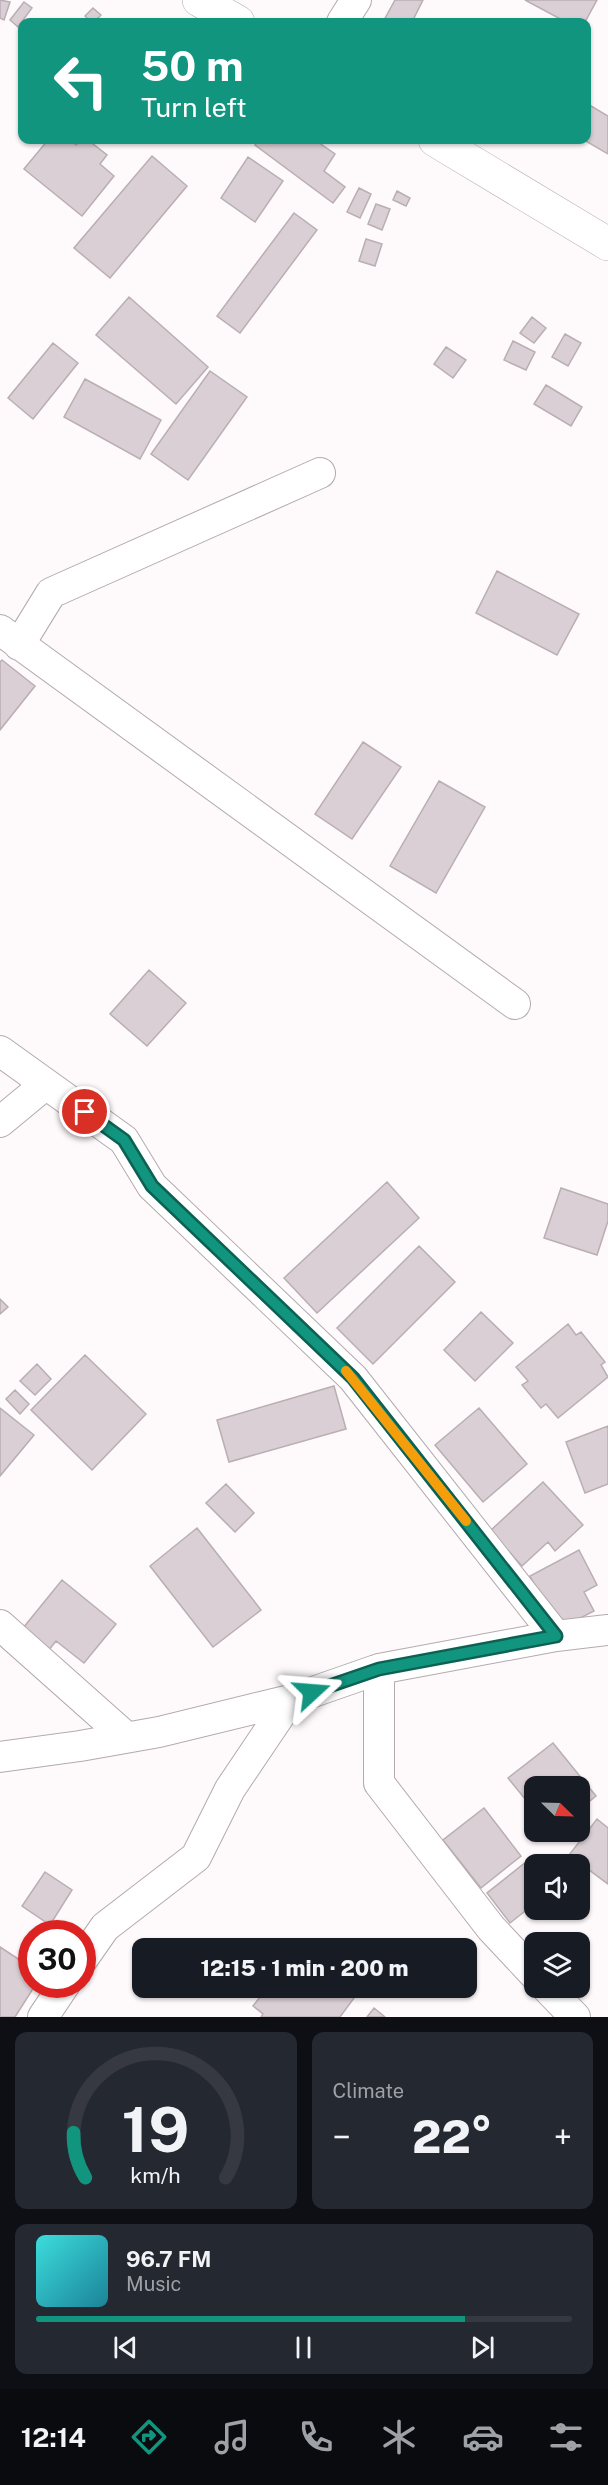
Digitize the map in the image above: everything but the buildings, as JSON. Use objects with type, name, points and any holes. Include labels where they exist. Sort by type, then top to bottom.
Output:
[{"type":"street","points":[[199,0],[231,18]]},
{"type":"street","points":[[345,18],[356,0]]},
{"type":"street","points":[[442,144],[608,244]]},
{"type":"street","points":[[320,473],[51,593],[9,637],[515,1004]]},
{"type":"street","points":[[0,1051],[124,1140],[152,1186],[353,1378],[556,1636]]},
{"type":"street","points":[[0,1122],[46,1084]]},
{"type":"street","points":[[0,1625],[126,1737]]},
{"type":"street","points":[[0,1757],[159,1732],[290,1700],[379,1669],[556,1636],[608,1630]]},
{"type":"street","points":[[379,1669],[379,1783],[490,1928],[524,1964]]},
{"type":"street","points":[[96,1940],[105,1927],[196,1857],[230,1789],[290,1700]]},
{"type":"street","points":[[43,2017],[56,1998]]},
{"type":"street","points":[[557,1998],[575,2017]]},
{"type":"slow traffic","points":[[346,1371],[466,1521]]},
{"type":"route","points":[[85,1112],[124,1140],[152,1186],[353,1378],[556,1636],[379,1669],[312,1692]]}]
